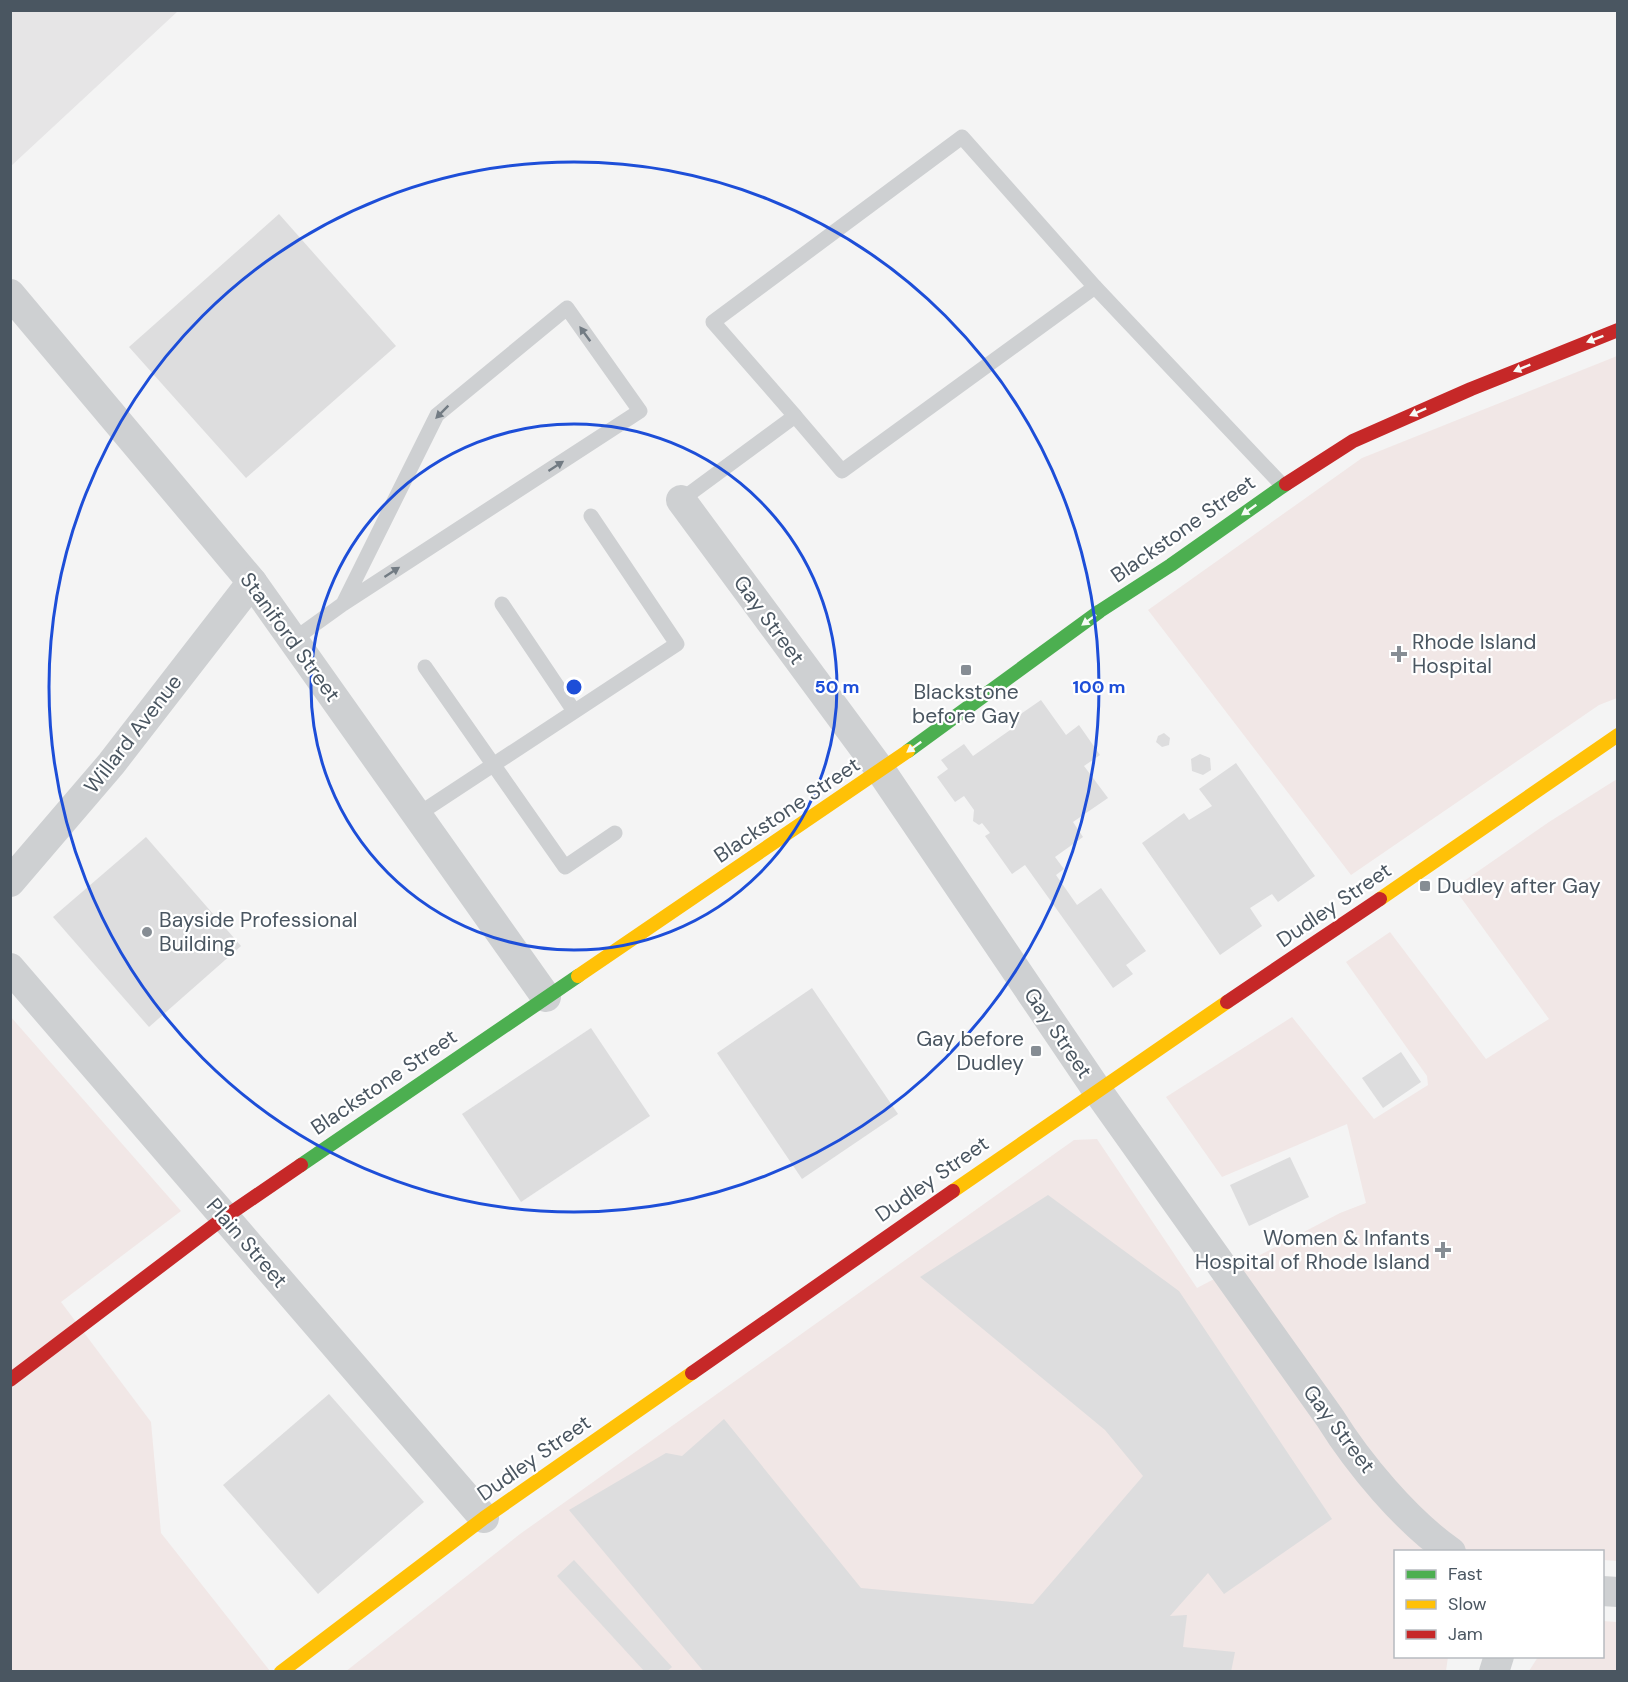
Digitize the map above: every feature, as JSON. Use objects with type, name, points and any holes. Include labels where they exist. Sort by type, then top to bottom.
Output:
[{"type":"street","name":"Staniford Street","points":[[10,294],[252,582],[546,997]]},
{"type":"street","name":"Blackstone Street","points":[[10,1380],[225,1217],[881,771],[1100,611],[1171,565],[1283,486],[1353,441],[1471,389],[1617,330]]},
{"type":"street","name":"Gay Street","points":[[681,500],[881,771],[1097,1090],[1347,1444],[1395,1501],[1436,1542],[1448,1550]]},
{"type":"street","name":"Willard Avenue","points":[[10,882],[111,764],[252,582]]},
{"type":"street","name":"Dudley Street","points":[[281,1671],[484,1518],[1097,1090],[1360,913],[1617,735]]},
{"type":"street","name":"Plain Street","points":[[10,968],[484,1518]]},
{"type":"lane","points":[[1095,287],[842,471],[713,322],[962,137],[1095,287],[1283,486]]},
{"type":"lane","points":[[293,640],[343,604],[640,411],[567,308],[437,415],[343,604]]},
{"type":"lane","points":[[681,500],[795,416]]},
{"type":"lane","points":[[417,815],[677,644],[591,516]]},
{"type":"lane","points":[[502,604],[574,711]]},
{"type":"lane","points":[[425,667],[564,867],[615,833]]},
{"type":"shaded area","points":[[11,10],[178,10],[178,11],[11,166]]},
{"type":"shaded area","name":"Rhode Island Hospital","points":[[1617,356],[1617,698],[1599,705],[1351,875],[1148,610],[1362,458]]},
{"type":"shaded area","name":"Women & Infants Hospital of Rhode Island","points":[[1617,779],[1617,1561],[1604,1560],[1604,1550],[1394,1550],[1394,1658],[1448,1658],[1446,1671],[345,1672],[520,1534],[1074,1140],[1097,1139],[1197,1288],[1340,1213],[1366,1203],[1347,1124],[1222,1177],[1166,1097],[1292,1017],[1374,1119],[1428,1085],[1427,1076],[1346,962],[1390,932],[1486,1059],[1549,1019],[1454,888],[1549,822]]},
{"type":"shaded area","points":[[10,1016],[181,1211],[61,1302],[151,1422],[161,1533],[270,1671],[11,1671]]},
{"type":"shaded area","points":[[1604,1621],[1617,1622],[1617,1671],[1529,1671],[1537,1658],[1604,1658]]},
{"type":"building","points":[[279,214],[396,346],[246,478],[129,347]]},
{"type":"building","points":[[1041,700],[1066,735],[1079,725],[1100,755],[1084,766],[1108,798],[1073,822],[1083,837],[1055,857],[1064,869],[1056,875],[1077,905],[1101,888],[1146,951],[1126,965],[1133,974],[1113,988],[1025,865],[1012,874],[985,836],[990,833],[982,823],[979,825],[973,821],[974,810],[964,796],[955,802],[937,777],[948,769],[941,760],[964,744],[973,756],[1013,728],[1009,722]]},
{"type":"building","points":[[1164,733],[1170,738],[1169,745],[1162,747],[1156,742],[1158,736]]},
{"type":"building","points":[[1200,754],[1210,758],[1211,770],[1203,775],[1192,771],[1191,759]]},
{"type":"building","points":[[1236,763],[1315,876],[1278,902],[1272,894],[1250,908],[1262,926],[1220,955],[1142,843],[1184,813],[1189,820],[1212,806],[1199,789]]},
{"type":"building","name":"Bayside Professional Building","points":[[146,837],[241,946],[149,1027],[53,917]]},
{"type":"building","points":[[812,988],[898,1114],[802,1179],[717,1053]]},
{"type":"building","points":[[591,1028],[650,1116],[521,1202],[462,1114]]},
{"type":"building","points":[[1401,1052],[1421,1082],[1383,1108],[1362,1078]]},
{"type":"building","points":[[1290,1157],[1309,1197],[1249,1226],[1230,1185]]},
{"type":"building","points":[[1048,1195],[1179,1291],[1332,1519],[1224,1594],[1208,1573],[1170,1616],[1187,1615],[1183,1647],[1235,1652],[1231,1672],[704,1672],[569,1510],[666,1453],[682,1456],[724,1419],[861,1588],[1033,1604],[1143,1476],[1105,1430],[920,1277]]},
{"type":"building","points":[[329,1394],[424,1502],[318,1594],[223,1485]]},
{"type":"building","points":[[574,1560],[672,1667],[666,1672],[645,1672],[557,1576]]},
{"type":"traffic: fast","points":[[908,751],[1100,611],[1171,565],[1286,484]]},
{"type":"traffic: fast","points":[[301,1165],[578,976]]},
{"type":"traffic: slow","points":[[1380,899],[1618,735]]},
{"type":"traffic: slow","points":[[578,976],[908,751]]},
{"type":"traffic: slow","points":[[953,1191],[1227,1002]]},
{"type":"traffic: slow","points":[[281,1672],[484,1518],[692,1373]]},
{"type":"traffic: jam","points":[[1286,484],[1353,441],[1471,389],[1618,330]]},
{"type":"traffic: jam","points":[[1227,1002],[1380,899]]},
{"type":"traffic: jam","points":[[10,1380],[225,1217],[301,1165]]},
{"type":"traffic: jam","points":[[692,1373],[953,1191]]},
{"type":"place","name":"Rhode Island Hospital","points":[[1399,654]]},
{"type":"place","name":"Blackstone before Gay","points":[[966,670]]},
{"type":"place","name":"Dudley after Gay","points":[[1425,886]]},
{"type":"place","name":"Bayside Professional Building","points":[[147,932]]},
{"type":"place","name":"Gay before Dudley","points":[[1036,1051]]},
{"type":"place","name":"Women & Infants Hospital of Rhode Island","points":[[1443,1250]]}]
